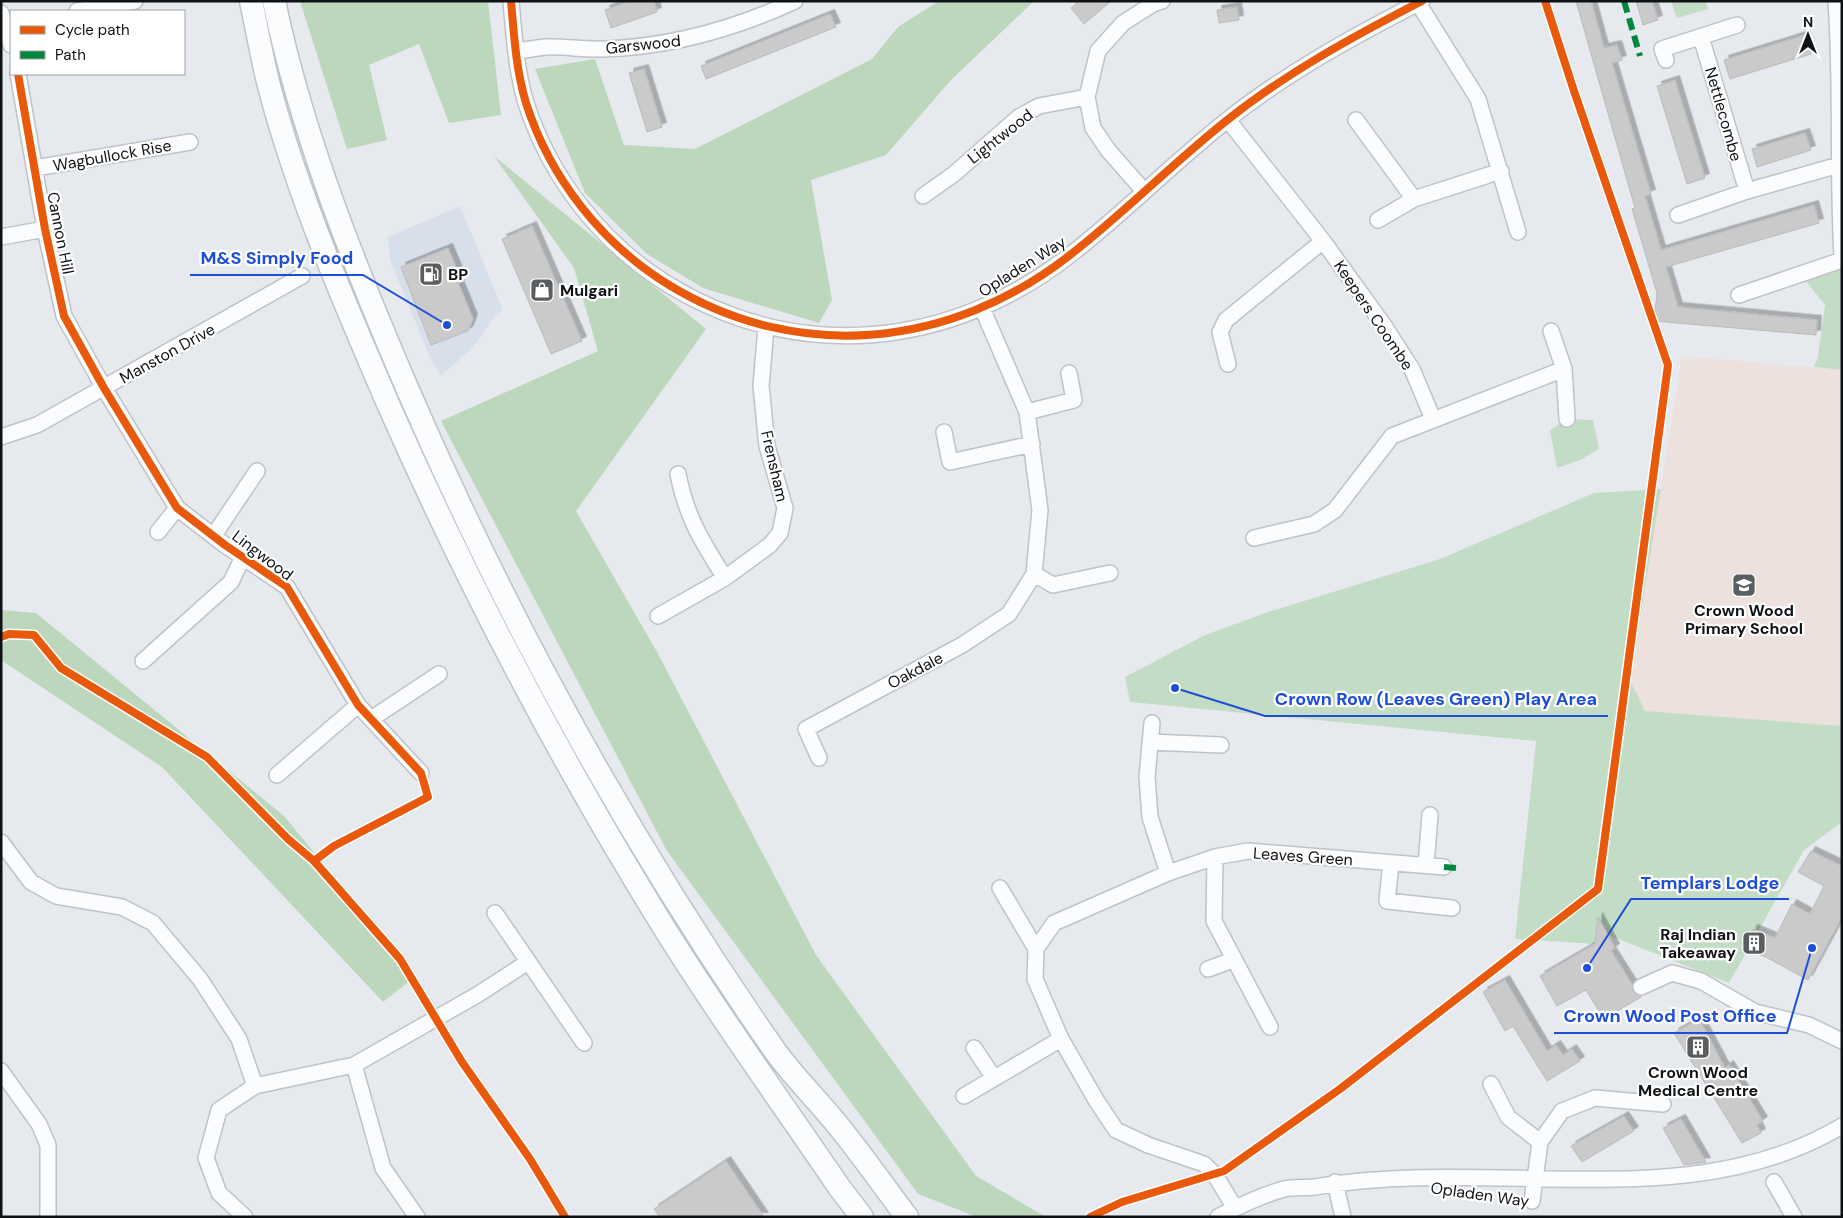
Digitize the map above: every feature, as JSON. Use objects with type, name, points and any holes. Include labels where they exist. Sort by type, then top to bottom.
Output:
[{"type":"highway","points":[[251,1],[269,85],[283,132],[345,301],[408,448],[510,663],[614,846],[665,930],[834,1179],[862,1217]]},
{"type":"highway","points":[[274,1],[290,72],[312,147],[359,270],[432,444],[530,648],[642,845],[775,1052],[831,1117],[906,1217]]},
{"type":"street","points":[[82,10],[135,1]]},
{"type":"street","name":"Opladen Way","points":[[511,1],[516,51],[526,102],[541,138],[566,187],[585,213],[627,254],[652,274],[691,298],[766,327],[829,336],[885,335],[938,323],[982,308],[1011,293],[1068,256],[1228,120],[1289,76],[1358,33],[1420,2]]},
{"type":"street","name":"Garswood","points":[[516,51],[546,47],[604,49],[676,41],[710,34],[764,8],[795,1]]},
{"type":"street","points":[[1144,191],[1108,150],[1093,128],[1087,97],[1098,51],[1123,23],[1153,4],[1162,1]]},
{"type":"street","points":[[1836,1],[1841,58],[1839,165],[1842,255]]},
{"type":"street","points":[[1420,2],[1478,99],[1518,232]]},
{"type":"street","points":[[6,20],[10,40]]},
{"type":"street","points":[[1666,60],[1662,49],[1737,25]]},
{"type":"street","name":"Nettlecombe","points":[[1701,36],[1747,191]]},
{"type":"street","name":"Cannon Hill","points":[[18,75],[45,228],[64,316],[104,388]]},
{"type":"street","name":"Lightwood","points":[[923,196],[954,174],[1019,117],[1039,106],[1087,97]]},
{"type":"street","name":"Keepers Coombe","points":[[1228,120],[1323,241],[1412,369],[1433,419]]},
{"type":"street","points":[[1356,120],[1414,199]]},
{"type":"street","name":"Wagbullock Rise","points":[[35,168],[190,142]]},
{"type":"street","points":[[1678,215],[1747,191],[1839,165]]},
{"type":"street","points":[[1378,220],[1414,199],[1501,172]]},
{"type":"street","points":[[1,237],[45,228]]},
{"type":"street","points":[[1228,364],[1220,332],[1226,320],[1323,241]]},
{"type":"street","points":[[1739,295],[1842,260]]},
{"type":"street","name":"Manston Drive","points":[[1,437],[37,425],[302,276]]},
{"type":"street","name":"Oakdale","points":[[820,758],[806,729],[962,645],[1009,614],[1034,574],[1040,510],[1027,412],[982,308]]},
{"type":"street","name":"Frensham","points":[[658,616],[725,578],[770,545],[780,533],[785,508],[767,446],[760,386],[766,327]]},
{"type":"street","points":[[1551,331],[1564,369],[1567,419]]},
{"type":"street","points":[[1254,538],[1314,524],[1335,510],[1392,436],[1564,369]]},
{"type":"street","points":[[1027,412],[1074,400],[1069,373]]},
{"type":"street","name":"Lingwood","points":[[104,388],[177,508],[242,557],[287,587],[358,706],[421,773]]},
{"type":"street","points":[[944,432],[950,462],[1032,444]]},
{"type":"street","name":"Lingwood","points":[[214,535],[257,471]]},
{"type":"street","points":[[678,474],[687,510],[701,541],[725,578]]},
{"type":"street","points":[[158,532],[177,508]]},
{"type":"street","name":"Lingwood","points":[[143,661],[231,582],[242,557]]},
{"type":"street","points":[[1034,574],[1053,585],[1110,573]]},
{"type":"street","points":[[371,719],[440,674]]},
{"type":"street","points":[[277,776],[358,706]]},
{"type":"street","points":[[1152,723],[1147,777],[1150,817],[1168,873]]},
{"type":"street","points":[[1150,742],[1221,745]]},
{"type":"street","points":[[1426,865],[1430,815]]},
{"type":"street","points":[[1,842],[31,882],[56,896],[122,907],[153,923],[200,979],[239,1038],[256,1086]]},
{"type":"street","name":"Leaves Green","points":[[1036,949],[1054,923],[1168,873],[1215,857],[1248,851],[1444,867]]},
{"type":"street","points":[[1215,857],[1214,921],[1270,1027]]},
{"type":"street","points":[[1391,863],[1387,901],[1452,908]]},
{"type":"street","points":[[1000,888],[1036,949],[1035,979],[1061,1039],[1096,1100],[1116,1130],[1148,1145],[1204,1164],[1215,1174],[1235,1208]]},
{"type":"street","points":[[494,913],[584,1043]]},
{"type":"street","points":[[1208,969],[1233,960]]},
{"type":"street","points":[[245,1217],[219,1193],[206,1158],[219,1110],[256,1086],[354,1065],[477,995],[528,962]]},
{"type":"street","points":[[1641,987],[1672,973],[1701,982],[1755,1012],[1809,1025],[1842,1041]]},
{"type":"street","points":[[964,1096],[1061,1039]]},
{"type":"street","points":[[974,1048],[994,1078]]},
{"type":"street","points":[[354,1065],[383,1168],[417,1217]]},
{"type":"street","points":[[1,1071],[39,1124],[48,1145],[48,1217]]},
{"type":"street","points":[[1491,1084],[1508,1117],[1540,1142]]},
{"type":"street","points":[[1532,1202],[1540,1142],[1562,1111],[1594,1098],[1663,1104]]},
{"type":"street","points":[[1811,1156],[1842,1126]]},
{"type":"street","points":[[1760,1189],[1789,1173]]},
{"type":"street","points":[[1336,1182],[1343,1217]]},
{"type":"street","name":"Opladen Way","points":[[1218,1217],[1235,1208],[1285,1189],[1336,1182],[1389,1182],[1476,1193]]},
{"type":"street","points":[[1774,1182],[1794,1217]]},
{"type":"street","name":"Opladen Way","points":[[1513,1199],[1550,1204]]},
{"type":"shaded area","points":[[460,206],[503,310],[492,320],[473,347],[441,376],[429,355],[390,260],[388,237]]},
{"type":"shaded area","name":"Crown Wood Primary School","points":[[1682,356],[1842,370],[1842,726],[1645,712],[1630,680]]},
{"type":"green space","points":[[300,1],[488,1],[501,115],[449,123],[419,44],[369,65],[387,140],[347,149]]},
{"type":"green space","points":[[939,1],[1034,1],[951,80],[886,155],[811,180],[832,300],[819,323],[703,288],[647,254],[585,193],[535,69],[595,59],[624,145],[695,149],[872,59],[898,27]]},
{"type":"green space","points":[[1671,1],[1706,1],[1708,9],[1677,18]]},
{"type":"green space","points":[[494,156],[706,329],[576,511],[657,652],[816,955],[976,1176],[1046,1217],[977,1217],[918,1194],[667,851],[441,421],[598,351],[574,268]]},
{"type":"green space","points":[[1842,260],[1842,370],[1814,367],[1818,356],[1825,305],[1800,274]]},
{"type":"green space","points":[[1567,419],[1593,420],[1599,449],[1580,460],[1557,468],[1550,430]]},
{"type":"green space","points":[[1661,489],[1630,680],[1645,711],[1842,726],[1842,822],[1804,850],[1729,983],[1606,934],[1595,944],[1515,939],[1536,741],[1130,702],[1125,677],[1205,635],[1268,612],[1440,559],[1594,493]]},
{"type":"green space","points":[[1,610],[36,613],[284,816],[416,976],[383,1002],[162,767],[1,660]]},
{"type":"building","points":[[630,1],[654,1],[657,12],[611,28],[605,10]]},
{"type":"building","points":[[1080,1],[1111,1],[1084,24],[1071,8]]},
{"type":"building","points":[[1576,1],[1591,1],[1604,48],[1617,45],[1622,60],[1612,63],[1651,194],[1645,196],[1661,250],[1814,205],[1819,223],[1666,267],[1678,307],[1817,320],[1816,335],[1654,321],[1657,293],[1632,209],[1635,208]]},
{"type":"building","points":[[1636,1],[1652,1],[1658,20],[1643,25]]},
{"type":"building","points":[[1237,7],[1239,20],[1219,23],[1217,10]]},
{"type":"building","points":[[830,14],[836,27],[706,79],[701,66]]},
{"type":"building","points":[[1805,35],[1811,54],[1730,79],[1724,60]]},
{"type":"building","points":[[644,69],[662,127],[647,132],[629,73]]},
{"type":"building","points":[[1675,80],[1705,178],[1687,184],[1657,86]]},
{"type":"building","points":[[1805,133],[1811,150],[1757,167],[1752,149]]},
{"type":"building","name":"Mulgari","points":[[532,226],[582,341],[551,354],[502,239]]},
{"type":"building","points":[[448,248],[462,281],[458,282],[473,319],[468,331],[431,345],[401,267]]},
{"type":"building","points":[[1811,851],[1842,866],[1842,917],[1808,980],[1766,957],[1745,949],[1753,929],[1775,938],[1792,904],[1810,914],[1824,886],[1798,872]]},
{"type":"building","points":[[1598,917],[1615,948],[1611,951],[1632,984],[1633,991],[1641,997],[1604,1019],[1586,990],[1557,1006],[1540,976],[1595,944]]},
{"type":"building","points":[[1505,980],[1547,1051],[1556,1045],[1563,1055],[1572,1049],[1580,1061],[1547,1081],[1513,1026],[1505,1031],[1483,992]]},
{"type":"building","points":[[1699,1019],[1725,1068],[1729,1065],[1763,1121],[1757,1125],[1761,1133],[1742,1143],[1674,1033]]},
{"type":"building","points":[[1624,1116],[1634,1131],[1582,1162],[1571,1146]]},
{"type":"building","points":[[1681,1119],[1706,1162],[1684,1165],[1663,1128]]},
{"type":"building","points":[[726,1161],[764,1217],[660,1217],[654,1209]]},
{"type":"marked path","points":[[1624,1],[1640,56]]},
{"type":"marked path","points":[[1444,867],[1456,868]]},
{"type":"cycle path","points":[[511,1],[520,78],[536,131],[564,183],[581,207],[601,229],[622,250],[669,285],[719,310],[770,327],[822,335],[874,334],[925,326],[975,310],[1024,286],[1090,239],[1206,137],[1249,103],[1321,56],[1422,1]]},
{"type":"cycle path","points":[[1090,1217],[1122,1202],[1224,1171],[1340,1089],[1598,889],[1668,365],[1545,1]]},
{"type":"cycle path","points":[[18,75],[45,229],[64,316],[104,388],[177,508],[225,545],[287,587],[358,705],[421,773],[428,797],[334,846],[314,861]]},
{"type":"cycle path","points":[[1,637],[9,634],[34,635],[61,668],[207,757],[288,839],[314,861],[400,959],[462,1062],[530,1159],[565,1217]]},
{"type":"place","name":"BP","points":[[431,274]]},
{"type":"place","name":"Mulgari","points":[[542,290]]},
{"type":"place","name":"M&S Simply Food","points":[[447,325]]},
{"type":"place","name":"Crown Wood Primary School","points":[[1744,585]]},
{"type":"place","name":"Crown Row (Leaves Green) Play Area","points":[[1175,688]]},
{"type":"place","name":"Raj Indian Takeaway","points":[[1754,943]]},
{"type":"place","name":"Crown Wood Post Office","points":[[1812,948]]},
{"type":"place","name":"Templars Lodge","points":[[1587,968]]},
{"type":"place","name":"Crown Wood Medical Centre","points":[[1698,1047]]}]
